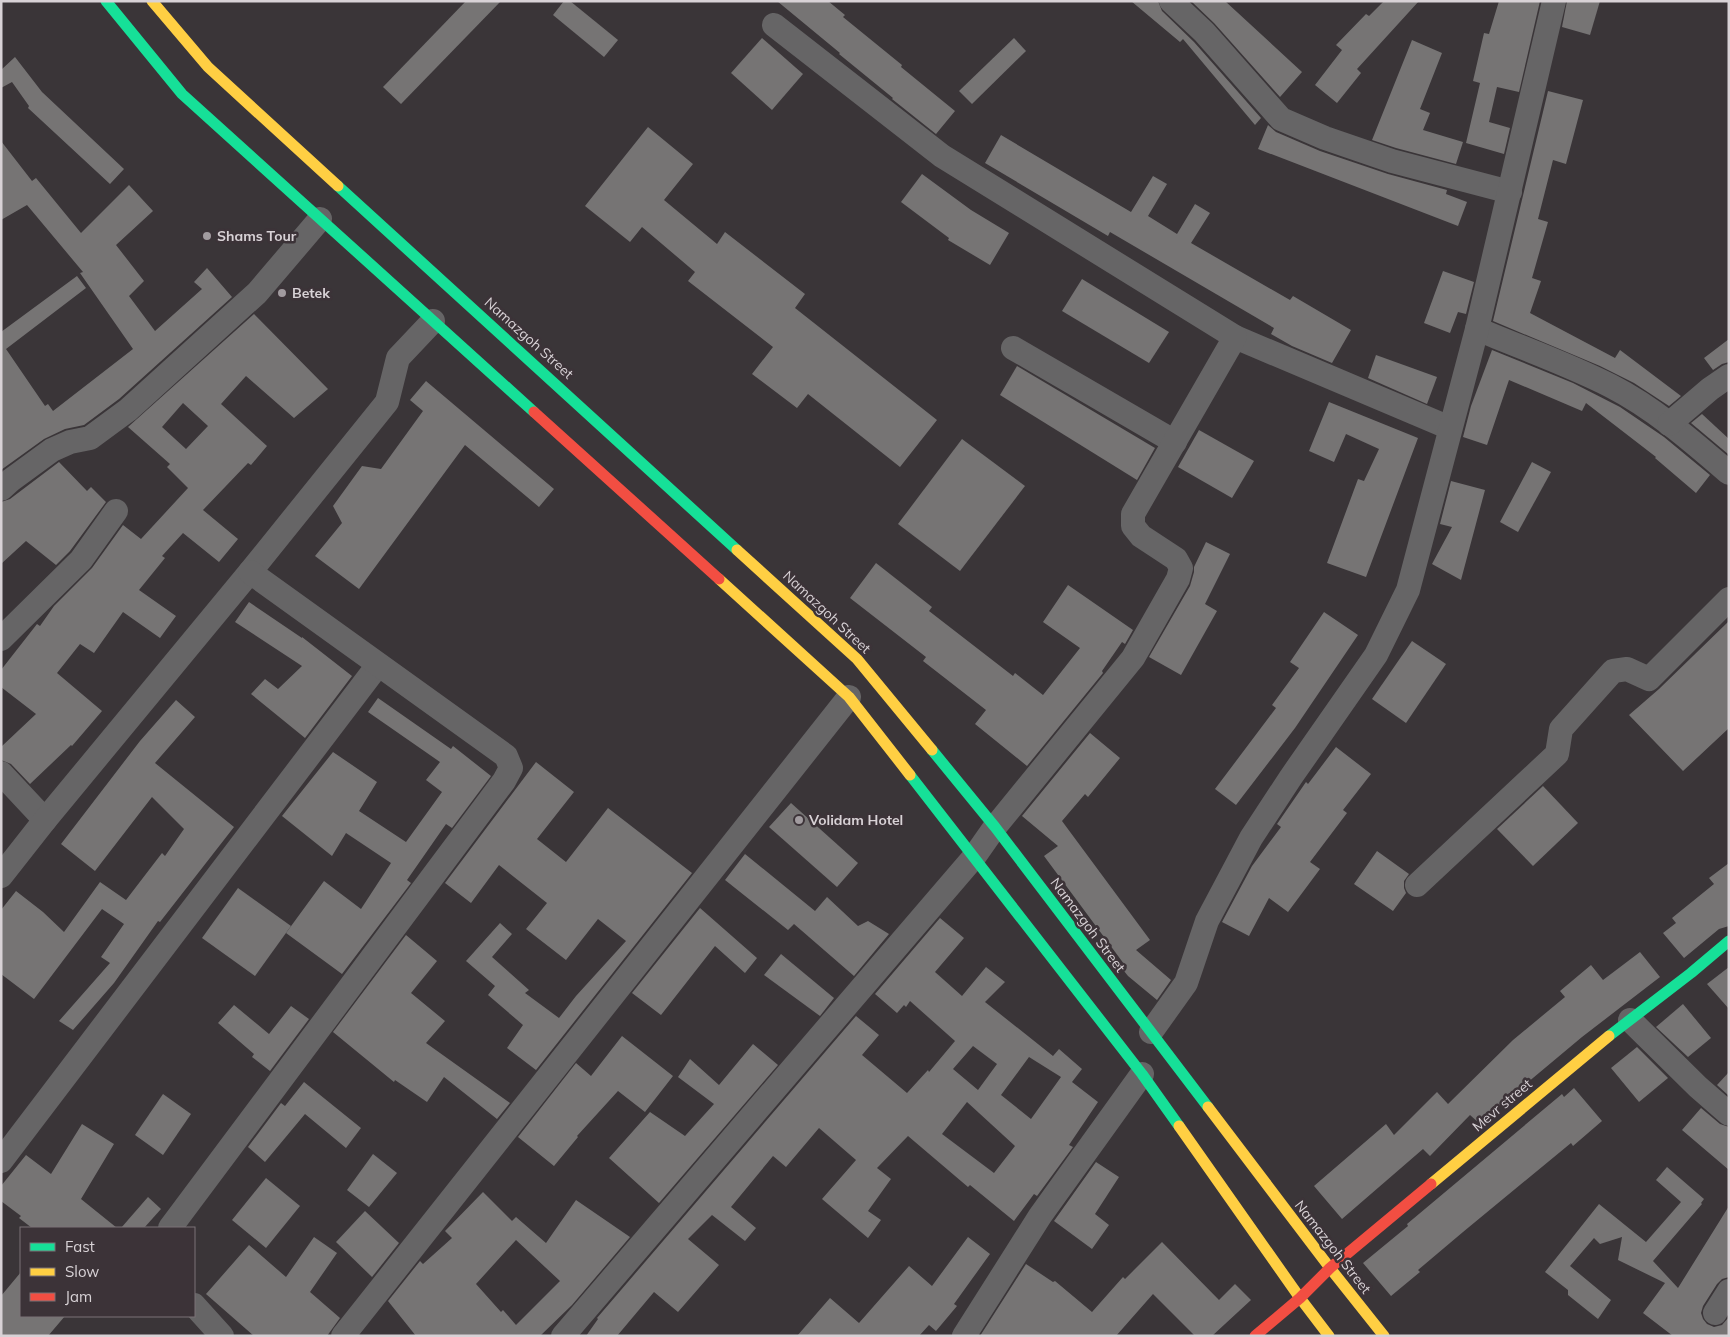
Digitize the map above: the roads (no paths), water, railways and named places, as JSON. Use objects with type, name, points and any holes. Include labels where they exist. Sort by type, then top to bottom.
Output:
[{"type":"main road","points":[[106,1],[182,94],[849,697],[1142,1074],[1300,1298],[1329,1336]]},
{"type":"main road","name":"Namazgoh Street","points":[[152,1],[208,67],[857,659],[995,827],[1330,1268],[1384,1336]]},
{"type":"main road","name":"Mevr street","points":[[1256,1336],[1300,1298],[1330,1268],[1592,1049],[1691,973],[1729,941]]},
{"type":"street","points":[[1171,1],[1204,32],[1281,119],[1325,138],[1392,160],[1510,192]]},
{"type":"street","points":[[1151,1032],[1186,983],[1207,921],[1251,838],[1376,655],[1408,590],[1477,329],[1554,1]]},
{"type":"street","points":[[774,25],[942,156],[1235,336],[1450,428]]},
{"type":"street","points":[[1,489],[52,450],[70,442],[90,438],[128,410],[257,293],[320,219]]},
{"type":"street","points":[[1,876],[387,402],[398,358],[433,321]]},
{"type":"street","points":[[1477,329],[1573,368],[1613,387],[1669,424],[1729,473]]},
{"type":"street","points":[[563,1336],[974,857],[995,827],[1133,658],[1178,579],[1181,568],[1176,558],[1141,536],[1133,526],[1133,514],[1235,336]]},
{"type":"street","points":[[1013,348],[1175,442]]},
{"type":"street","points":[[1669,424],[1710,389],[1729,376]]},
{"type":"street","points":[[4,632],[81,560],[116,511]]},
{"type":"street","points":[[171,1227],[504,781],[511,768],[506,756],[250,572]]},
{"type":"street","points":[[1417,885],[1557,754],[1561,729],[1613,671],[1627,669],[1649,678],[1729,599]]},
{"type":"street","points":[[1,1161],[378,665]]},
{"type":"street","points":[[343,1336],[849,697]]},
{"type":"street","points":[[1,773],[45,820]]},
{"type":"street","points":[[1630,1020],[1698,1087],[1729,1114]]},
{"type":"street","points":[[964,1336],[1040,1216],[1142,1074]]},
{"type":"street","points":[[1715,1313],[1729,1291]]},
{"type":"street","points":[[195,1306],[222,1336]]},
{"type":"place","name":"Shams Tour","points":[[207,236]]},
{"type":"place","name":"Betek","points":[[282,293]]},
{"type":"place","name":"Volidam Hotel","points":[[799,820]]}]
